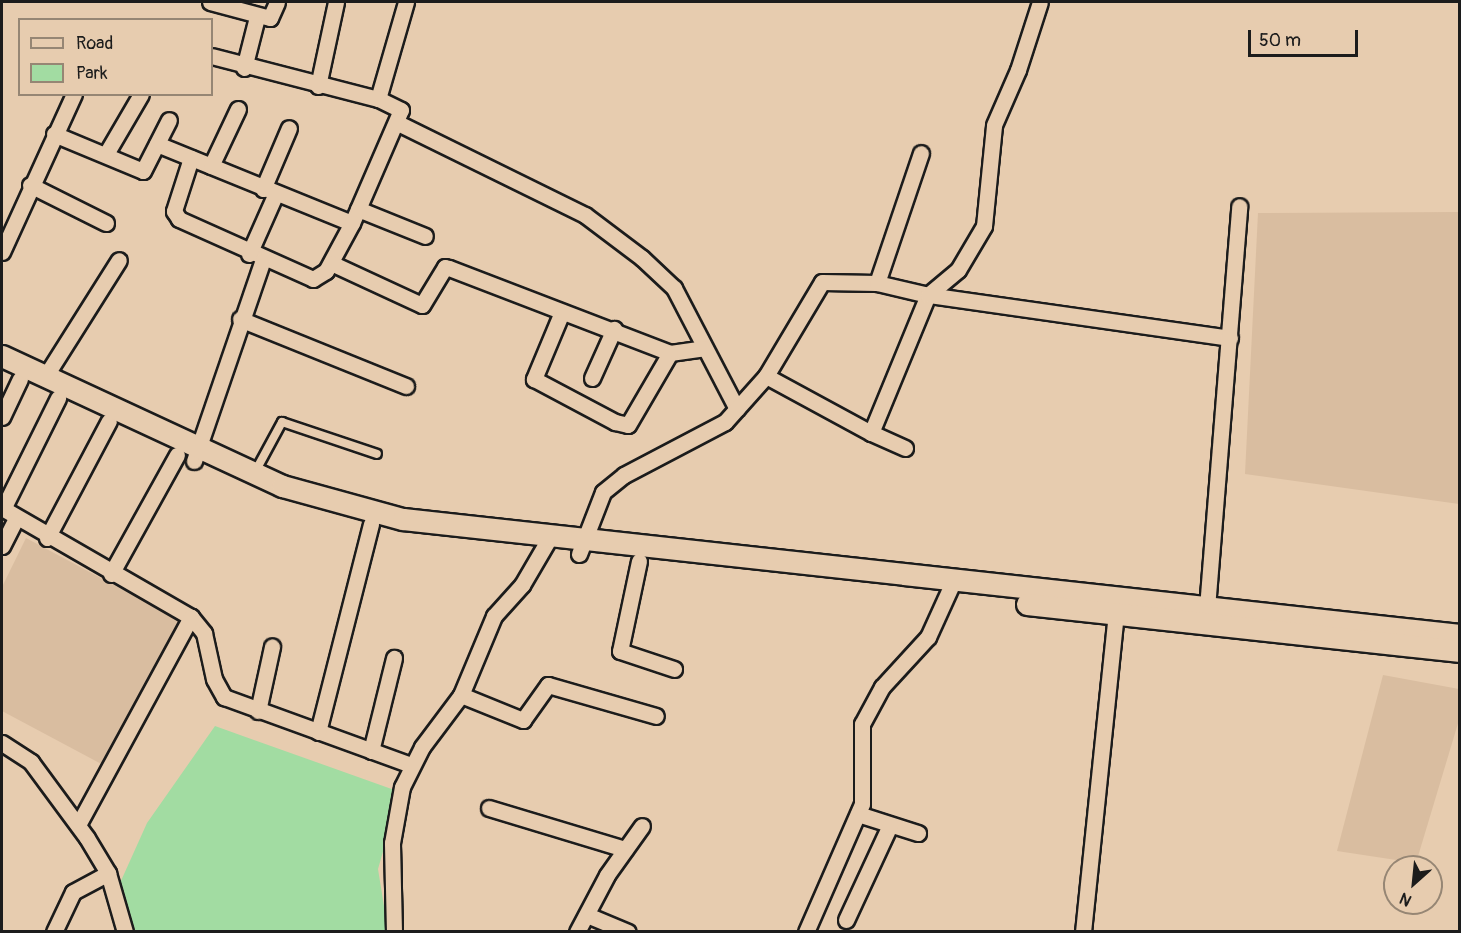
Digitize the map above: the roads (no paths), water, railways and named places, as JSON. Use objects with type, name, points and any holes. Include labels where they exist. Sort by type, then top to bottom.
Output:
[{"type":"main road","points":[[2,356],[190,455],[369,513],[547,544]]},
{"type":"main road","points":[[11,374],[58,398],[283,498],[371,524],[1313,628],[1460,635]]},
{"type":"main road","points":[[581,548],[639,561],[951,589]]},
{"type":"main road","points":[[1116,607],[1207,608],[1313,628],[1460,651]]},
{"type":"street","points":[[210,2],[257,17],[270,18],[277,2]]},
{"type":"street","points":[[318,86],[336,2]]},
{"type":"street","points":[[378,99],[406,2]]},
{"type":"street","points":[[871,433],[928,295],[958,270],[984,226],[994,125],[1018,70],[1040,2]]},
{"type":"street","points":[[244,68],[257,17]]},
{"type":"street","points":[[191,158],[174,211],[178,219],[256,257],[313,279],[331,263],[398,123],[401,110],[378,99],[244,68],[213,56]]},
{"type":"street","points":[[2,252],[30,185],[73,96]]},
{"type":"street","points":[[106,154],[140,96]]},
{"type":"street","points":[[212,166],[238,109]]},
{"type":"street","points":[[54,134],[143,171],[169,120]]},
{"type":"street","points":[[398,123],[585,215],[674,288],[737,409]]},
{"type":"street","points":[[111,574],[190,455],[240,319],[256,257],[269,191],[289,128]]},
{"type":"street","points":[[157,144],[269,191],[425,236]]},
{"type":"street","points":[[877,283],[921,153]]},
{"type":"street","points":[[30,185],[106,223]]},
{"type":"street","points":[[1207,608],[1239,206]]},
{"type":"street","points":[[45,377],[119,260]]},
{"type":"street","points":[[331,263],[422,305],[445,267],[562,312],[614,329],[670,353],[704,348]]},
{"type":"street","points":[[581,548],[603,492],[624,475],[712,431],[737,409],[766,376],[822,282],[877,283],[928,295],[1230,338]]},
{"type":"street","points":[[562,312],[534,379],[615,422],[628,425],[670,353]]},
{"type":"street","points":[[240,319],[406,386]]},
{"type":"street","points":[[592,378],[614,329]]},
{"type":"street","points":[[2,417],[11,374]]},
{"type":"street","points":[[766,376],[871,433],[905,448]]},
{"type":"street","points":[[58,398],[2,509],[47,538],[191,617],[204,633],[220,694],[258,711],[411,765]]},
{"type":"street","points":[[47,538],[109,421]]},
{"type":"street","points":[[2,546],[16,519]]},
{"type":"street","points":[[318,732],[371,524]]},
{"type":"street","points":[[394,932],[393,834],[411,765],[461,695],[490,623],[547,544]]},
{"type":"street","points":[[639,561],[620,651],[674,669]]},
{"type":"street","points":[[806,932],[858,814],[866,773],[862,732],[866,715],[894,672],[928,637],[951,589]]},
{"type":"street","points":[[1083,932],[1116,607]]},
{"type":"street","points":[[78,825],[191,617]]},
{"type":"street","points":[[258,711],[272,647]]},
{"type":"street","points":[[371,751],[394,658]]},
{"type":"street","points":[[461,695],[523,720],[548,685],[656,716]]},
{"type":"street","points":[[2,743],[31,762],[78,825],[108,873],[125,932]]},
{"type":"street","points":[[489,808],[625,849]]},
{"type":"street","points":[[858,814],[918,833]]},
{"type":"street","points":[[846,920],[890,825]]},
{"type":"street","points":[[577,932],[625,849],[642,826]]},
{"type":"street","points":[[54,932],[73,892],[108,873]]},
{"type":"street","points":[[587,915],[628,932]]},
{"type":"lane","points":[[254,474],[282,422],[377,454]]}]
